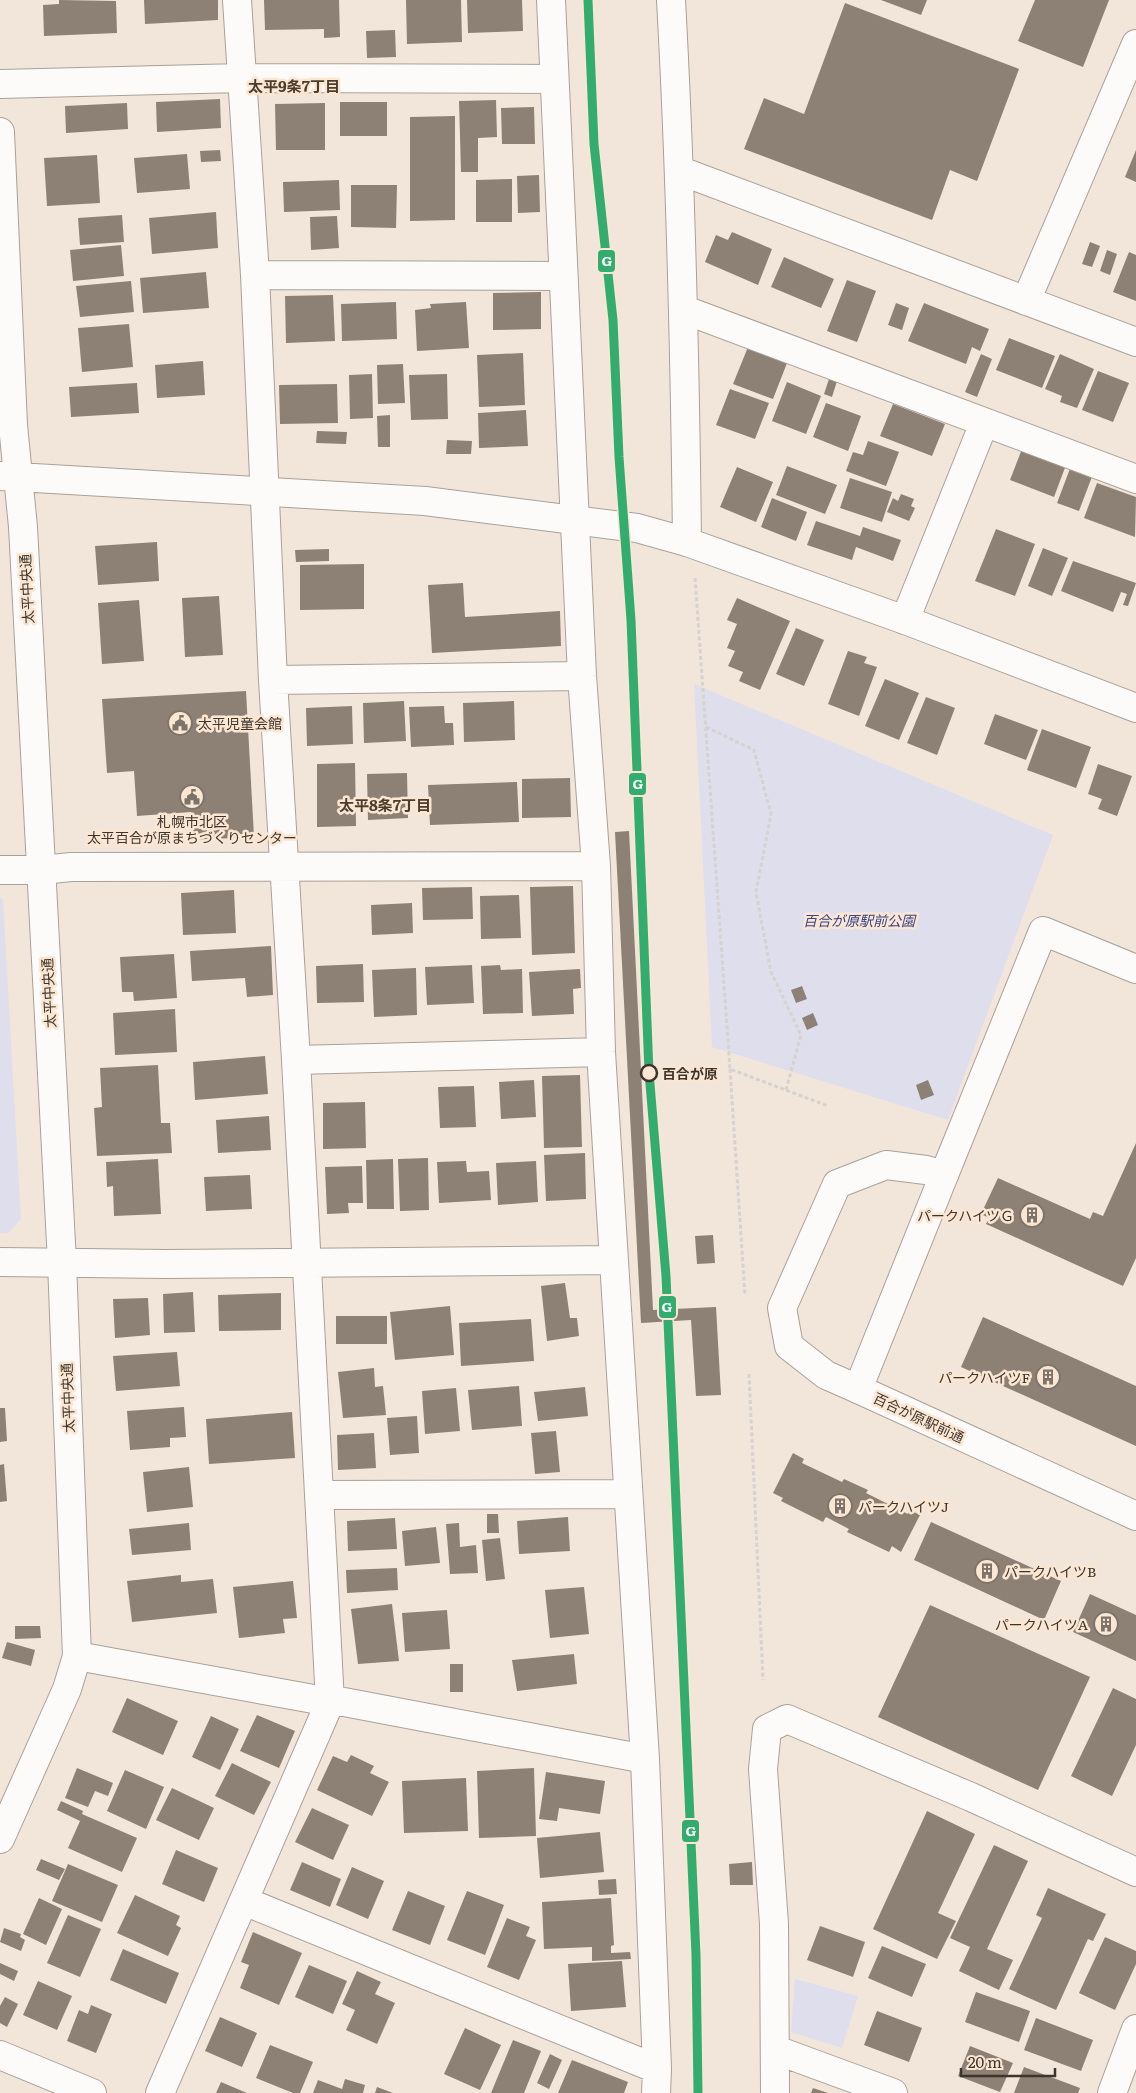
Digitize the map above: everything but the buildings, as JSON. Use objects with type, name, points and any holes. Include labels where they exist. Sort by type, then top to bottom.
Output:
[{"type":"street","points":[[160,2093],[330,1702],[296,1060],[273,680],[255,275],[237,0]]},
{"type":"street","points":[[244,1901],[657,2081],[645,1759],[601,1052],[596,866],[582,676],[562,276],[551,0]]},
{"type":"street","points":[[671,0],[681,171],[685,310],[687,542]]},
{"type":"street","points":[[1026,300],[1136,44]]},
{"type":"street","points":[[0,84],[241,78],[554,79]]},
{"type":"street","name":"太平中央通","points":[[0,132],[8,475],[23,527],[62,1262],[77,1656],[67,1689],[0,1839]]},
{"type":"street","points":[[681,171],[1136,342]]},
{"type":"street","points":[[255,275],[562,276]]},
{"type":"street","points":[[685,310],[1136,479]]},
{"type":"street","points":[[905,620],[984,423]]},
{"type":"street","points":[[8,475],[425,501],[638,528],[687,542],[905,620],[1136,708]]},
{"type":"street","points":[[273,680],[582,676]]},
{"type":"street","points":[[0,870],[42,870],[71,867],[596,866]]},
{"type":"street","name":"百合が原駅前通","points":[[1136,969],[1043,931],[858,1389],[1136,1516]]},
{"type":"street","points":[[296,1060],[601,1052]]},
{"type":"street","points":[[858,1389],[826,1375],[789,1346],[782,1308],[797,1270],[837,1184],[886,1165],[926,1170],[944,1175]]},
{"type":"street","points":[[0,1262],[306,1264],[613,1260]]},
{"type":"street","points":[[319,1495],[628,1494]]},
{"type":"street","points":[[77,1656],[330,1702],[344,1702],[645,1759]]},
{"type":"street","points":[[775,2093],[774,1924],[764,1769],[767,1729],[787,1719],[971,1797],[1136,1872]]},
{"type":"street","points":[[1112,2093],[1136,2029]]},
{"type":"street","points":[[776,2050],[893,2093]]},
{"type":"street","points":[[0,2055],[92,2093]]},
{"type":"path","points":[[694,569],[745,1296]]},
{"type":"path","points":[[706,727],[754,750],[771,814],[756,892],[771,972],[801,1035],[786,1090]]},
{"type":"path","points":[[730,1069],[828,1106]]},
{"type":"path","points":[[749,1374],[763,1680]]},
{"type":"green space","name":"百合が原駅前公園","points":[[694,684],[1053,835],[948,1120],[712,1047]]},
{"type":"green space","points":[[0,897],[3,900],[21,1219],[8,1233],[0,1233]]},
{"type":"green space","points":[[795,1979],[858,1996],[842,2048],[791,2032]]},
{"type":"transit line","name":"G","points":[[588,0],[594,144],[613,320],[619,457],[631,620],[649,1072],[666,1276],[696,1955],[698,2093]]},
{"type":"place","name":"太平児童会館","points":[[180,723]]},
{"type":"place","name":"札幌市北区 太平百合が原まちづくりセンター","points":[[192,797]]},
{"type":"place","name":"百合が原","points":[[649,1073]]},
{"type":"place","name":"パークハイツＧ","points":[[1032,1215]]},
{"type":"place","name":"パークハイツF","points":[[1048,1377]]},
{"type":"place","name":"パークハイツJ","points":[[840,1506]]},
{"type":"place","name":"パークハイツB","points":[[987,1571]]},
{"type":"place","name":"パークハイツA","points":[[1106,1624]]},
{"type":"district","name":"太平9条7丁目","points":[[294,85]]},
{"type":"district","name":"太平8条7丁目","points":[[385,804]]}]
